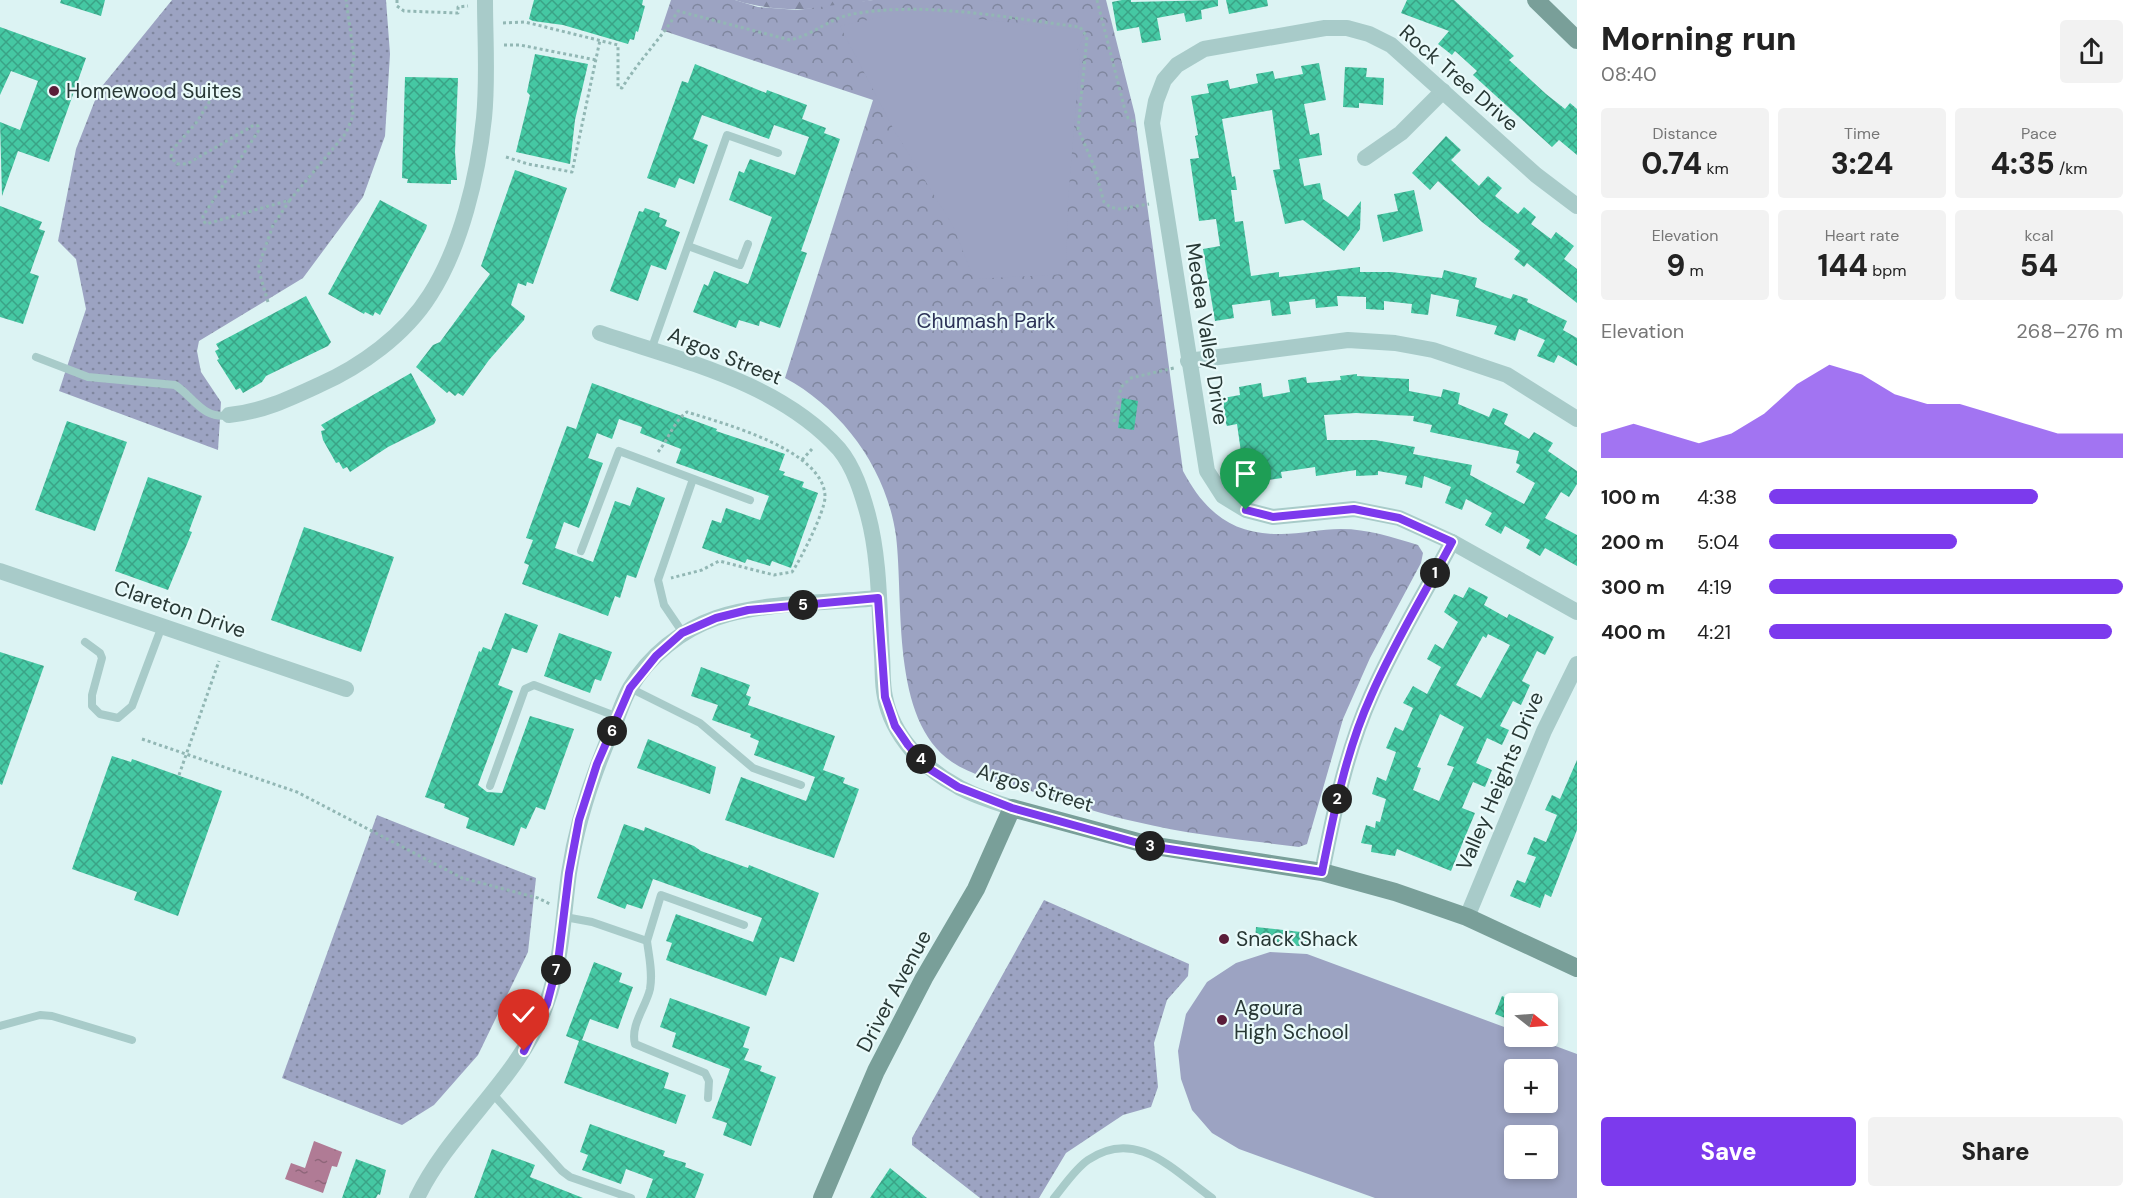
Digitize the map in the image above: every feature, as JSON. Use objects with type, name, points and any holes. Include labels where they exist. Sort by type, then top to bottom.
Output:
[{"type":"street","points":[[1536,0],[1577,40]]},
{"type":"street","points":[[229,415],[249,413],[276,404],[344,374],[387,345],[430,296],[451,250],[472,186],[484,118],[485,3]]},
{"type":"street","name":"Rock Tree Drive","points":[[1164,80],[1177,65],[1204,49],[1325,28],[1347,28],[1369,34],[1391,45],[1536,175],[1577,206]]},
{"type":"street","name":"Medea Valley Drive","points":[[1164,80],[1156,101],[1152,123],[1181,364],[1207,471],[1223,496],[1246,510],[1273,517],[1354,509],[1399,518],[1452,542],[1577,612]]},
{"type":"street","points":[[1365,158],[1401,133],[1443,92]]},
{"type":"street","name":"Argos Street","points":[[600,333],[733,379],[776,399],[807,419],[840,451],[861,490],[872,530],[885,697],[895,726],[928,768],[958,787],[1012,808],[1149,846],[1322,872],[1395,892],[1467,917],[1577,968]]},
{"type":"street","points":[[1181,364],[1348,340],[1395,343],[1433,350],[1507,375],[1577,419]]},
{"type":"street","points":[[1322,872],[1338,794],[1354,740],[1371,696],[1452,542]]},
{"type":"street","name":"Clareton Drive","points":[[0,571],[346,689]]},
{"type":"street","points":[[417,1198],[462,1127],[524,1051],[547,1004],[558,962],[569,873],[579,820],[597,764],[630,688],[656,656],[682,633],[716,618],[748,610],[878,598]]},
{"type":"street","name":"Valley Heights Drive","points":[[1467,917],[1544,731],[1577,664]]},
{"type":"street","name":"Driver Avenue","points":[[822,1198],[876,1071],[924,978],[976,889],[1012,808]]},
{"type":"lane","points":[[650,350],[727,135],[778,153]]},
{"type":"lane","points":[[688,246],[740,265],[748,244]]},
{"type":"lane","points":[[36,357],[88,377],[175,385],[203,411],[229,415]]},
{"type":"lane","points":[[581,551],[619,451],[750,500]]},
{"type":"lane","points":[[682,633],[664,605],[658,580],[693,479]]},
{"type":"lane","points":[[85,642],[100,653],[102,658],[92,695],[95,710],[110,718],[118,718],[132,706],[162,626]]},
{"type":"lane","points":[[490,786],[525,689],[534,685],[618,717]]},
{"type":"lane","points":[[630,688],[700,723],[753,768],[801,785]]},
{"type":"lane","points":[[708,1098],[709,1081],[705,1073],[635,1044],[633,1035],[650,990],[651,975],[646,941],[661,895],[744,925]]},
{"type":"lane","points":[[565,917],[592,922],[646,941]]},
{"type":"lane","points":[[0,1026],[40,1015],[132,1040]]},
{"type":"lane","points":[[492,1092],[562,1171],[570,1177],[631,1198]]},
{"type":"lane","points":[[1054,1198],[1086,1161],[1106,1150],[1128,1146],[1148,1151],[1212,1198]]},
{"type":"path","points":[[268,302],[258,268],[273,225],[290,200],[346,133],[353,116],[351,78],[354,56],[346,0]]},
{"type":"path","points":[[397,0],[397,6],[404,11],[458,13],[458,7],[485,3]]},
{"type":"path","points":[[1097,0],[1125,110],[1128,118],[1137,123]]},
{"type":"path","points":[[503,23],[525,22],[618,45],[618,87],[622,88],[640,58],[663,35],[678,11],[790,40],[801,37],[834,19],[854,14],[930,10],[1080,27],[1087,37],[1078,129],[1089,150],[1104,202],[1110,207],[1119,208],[1149,204]]},
{"type":"path","points":[[506,157],[528,164],[572,172],[600,40]]},
{"type":"path","points":[[504,45],[520,45],[596,60]]},
{"type":"path","points":[[216,91],[196,123],[172,150],[171,157],[177,164],[187,164],[254,125],[258,126],[259,130],[202,220],[207,224],[290,200]]},
{"type":"path","points":[[1114,422],[1121,387],[1131,378],[1181,364]]},
{"type":"path","points":[[802,460],[812,449]]},
{"type":"path","points":[[179,775],[224,648]]},
{"type":"path","points":[[142,739],[297,792],[462,878],[538,898],[550,904]]},
{"type":"green space","points":[[172,0],[386,0],[390,54],[385,136],[363,197],[303,278],[199,341],[197,351],[201,372],[221,402],[218,450],[59,391],[86,309],[76,259],[58,241],[76,149],[99,90]]},
{"type":"green space","name":"Chumash Park","points":[[671,0],[735,0],[758,7],[797,10],[873,0],[1106,0],[1135,115],[1183,471],[1211,509],[1234,525],[1248,530],[1281,534],[1334,529],[1361,530],[1418,545],[1423,553],[1421,563],[1370,658],[1343,719],[1307,844],[1299,847],[1218,837],[1157,827],[1112,816],[961,768],[932,743],[918,718],[909,690],[901,626],[896,536],[883,488],[859,444],[843,424],[826,406],[785,378],[873,100],[661,30]]},
{"type":"green space","points":[[735,0],[873,0],[821,8],[787,9],[752,5]]},
{"type":"green space","points":[[882,17],[959,17],[1079,30],[1084,35],[1077,51],[1080,56],[1068,200],[1066,274],[974,279],[953,226],[894,130],[840,26]]},
{"type":"green space","points":[[377,815],[536,878],[528,952],[478,1055],[434,1105],[402,1125],[282,1078]]},
{"type":"green space","points":[[1044,900],[1189,964],[1188,976],[1167,1000],[1154,1043],[1158,1087],[1151,1107],[1123,1115],[1066,1153],[1039,1198],[980,1198],[912,1145],[912,1138]]},
{"type":"green space","points":[[1270,952],[1307,954],[1504,1027],[1504,1047],[1558,1047],[1577,1054],[1577,1198],[1375,1198],[1239,1149],[1212,1133],[1192,1110],[1181,1079],[1178,1051],[1186,1014],[1207,982],[1236,963]]},
{"type":"water","points":[[314,1141],[342,1152],[337,1167],[332,1166],[323,1193],[285,1179],[291,1163],[305,1168]]},
{"type":"building","points":[[61,0],[105,0],[101,16],[60,3]]},
{"type":"building","points":[[534,0],[643,0],[642,5],[645,6],[638,32],[636,31],[634,40],[630,39],[628,44],[563,25],[533,21],[529,19]]},
{"type":"building","points":[[1131,0],[1131,2],[1218,0],[1218,6],[1201,10],[1202,19],[1186,22],[1184,13],[1157,18],[1161,40],[1142,43],[1139,27],[1117,31],[1112,2]]},
{"type":"building","points":[[1226,0],[1267,0],[1268,6],[1229,14]]},
{"type":"building","points":[[1407,0],[1454,0],[1514,56],[1509,60],[1546,94],[1565,109],[1570,103],[1577,109],[1577,155],[1559,140],[1552,147],[1473,75],[1477,71],[1455,51],[1452,55],[1438,44],[1449,31],[1401,13]]},
{"type":"building","name":"Homewood Suites","points":[[0,27],[86,58],[49,162],[18,151],[2,196],[0,122],[20,130],[38,81],[11,71],[0,95]]},
{"type":"building","points":[[535,54],[588,64],[575,120],[570,164],[516,152],[530,95],[527,92]]},
{"type":"building","points":[[1319,63],[1326,100],[1304,104],[1310,135],[1319,133],[1322,155],[1299,159],[1304,186],[1320,183],[1323,199],[1348,217],[1361,201],[1360,229],[1344,251],[1303,220],[1285,224],[1273,170],[1280,169],[1272,110],[1222,119],[1232,177],[1235,176],[1237,190],[1231,190],[1235,222],[1243,221],[1251,276],[1279,272],[1279,277],[1360,267],[1360,272],[1391,272],[1442,278],[1444,270],[1477,278],[1475,287],[1511,299],[1513,294],[1528,299],[1527,302],[1567,321],[1563,330],[1577,338],[1577,366],[1558,355],[1554,363],[1537,356],[1545,340],[1519,329],[1515,341],[1494,334],[1497,326],[1456,316],[1459,300],[1431,294],[1428,315],[1411,313],[1412,304],[1384,301],[1384,310],[1366,309],[1366,297],[1337,296],[1338,306],[1316,308],[1315,299],[1289,302],[1291,314],[1272,316],[1270,300],[1232,305],[1234,318],[1215,321],[1203,249],[1220,246],[1216,219],[1199,221],[1190,159],[1199,158],[1195,136],[1198,135],[1191,96],[1209,93],[1207,84],[1228,80],[1230,89],[1258,83],[1256,74],[1273,71],[1275,79],[1303,74],[1301,66]]},
{"type":"building","points":[[695,64],[766,93],[767,90],[807,105],[802,119],[826,128],[824,133],[840,139],[801,251],[807,253],[780,328],[760,321],[759,326],[739,320],[736,328],[693,312],[704,284],[708,286],[714,271],[748,284],[772,217],[729,200],[739,171],[744,173],[750,159],[795,175],[809,137],[774,125],[769,139],[702,115],[693,139],[708,145],[694,184],[679,178],[675,188],[647,178],[682,81],[688,83]]},
{"type":"building","points":[[1345,67],[1367,68],[1366,77],[1384,78],[1383,105],[1359,103],[1359,108],[1343,107]]},
{"type":"building","points":[[405,77],[458,78],[455,152],[457,180],[451,180],[451,184],[407,183],[408,179],[402,178]]},
{"type":"building","points":[[1446,136],[1461,150],[1451,160],[1479,186],[1488,176],[1502,188],[1495,196],[1518,214],[1524,207],[1536,217],[1531,224],[1551,239],[1556,232],[1574,246],[1564,259],[1577,269],[1577,303],[1527,263],[1524,267],[1514,259],[1520,251],[1482,222],[1438,181],[1430,190],[1412,173]]},
{"type":"building","points":[[515,170],[567,188],[533,284],[527,282],[526,286],[518,283],[511,305],[525,316],[524,320],[489,360],[463,396],[458,393],[455,396],[449,391],[447,393],[416,367],[433,345],[440,342],[490,274],[481,266]]},
{"type":"building","points":[[1414,190],[1423,231],[1383,242],[1377,215],[1398,211],[1394,194]]},
{"type":"building","points":[[380,200],[427,225],[380,315],[375,312],[373,316],[365,312],[364,314],[328,294]]},
{"type":"building","points":[[0,206],[42,222],[39,229],[45,231],[30,273],[39,276],[23,324],[0,317]]},
{"type":"building","points":[[645,208],[660,213],[659,217],[667,220],[665,226],[680,232],[666,270],[651,265],[638,301],[610,291],[639,211],[643,212]]},
{"type":"building","points":[[306,296],[331,342],[328,346],[266,376],[262,382],[243,393],[240,388],[236,390],[217,360],[219,359],[215,351],[219,349],[216,344]]},
{"type":"building","points":[[411,373],[436,420],[434,424],[388,447],[350,472],[347,467],[343,469],[339,462],[336,463],[323,440],[321,431],[325,430],[321,425]]},
{"type":"building","points":[[1357,374],[1357,376],[1409,379],[1409,391],[1441,397],[1443,389],[1460,393],[1458,404],[1489,417],[1493,408],[1508,414],[1504,424],[1529,439],[1534,432],[1553,443],[1548,451],[1577,471],[1577,484],[1569,497],[1561,492],[1545,518],[1577,535],[1577,566],[1545,548],[1540,556],[1526,548],[1530,540],[1505,526],[1501,534],[1485,525],[1492,513],[1466,499],[1462,510],[1445,503],[1451,487],[1424,476],[1422,488],[1405,484],[1407,476],[1378,471],[1378,475],[1356,476],[1356,470],[1316,476],[1315,467],[1281,472],[1282,478],[1255,482],[1252,465],[1243,466],[1237,424],[1227,426],[1225,421],[1223,398],[1240,395],[1239,387],[1261,383],[1263,397],[1290,392],[1288,380],[1306,377],[1307,383],[1341,380],[1340,376]],"holes":[[[1356,413],[1414,416],[1413,421],[1432,425],[1430,432],[1519,451],[1516,463],[1520,465],[1516,472],[1535,483],[1524,504],[1470,475],[1472,465],[1413,454],[1415,447],[1375,440],[1327,440],[1324,415]]]},
{"type":"building","points":[[592,383],[717,429],[716,431],[785,454],[779,470],[785,472],[783,475],[804,482],[802,487],[818,493],[791,568],[772,561],[770,566],[747,559],[745,563],[702,548],[712,520],[721,523],[726,508],[760,520],[769,496],[676,463],[681,449],[640,433],[642,427],[619,419],[612,439],[597,433],[588,458],[603,463],[587,507],[579,528],[564,522],[555,548],[593,562],[615,501],[630,506],[637,487],[665,498],[636,578],[627,575],[620,598],[615,596],[608,616],[522,584],[529,565],[524,563],[533,540],[526,538],[567,426],[576,429]]},
{"type":"building","points":[[1122,398],[1138,401],[1134,430],[1118,428]]},
{"type":"building","points":[[67,421],[127,442],[95,531],[35,510]]},
{"type":"building","points":[[148,477],[202,496],[189,531],[192,532],[168,590],[115,571]]},
{"type":"building","points":[[304,527],[394,557],[361,652],[271,620]]},
{"type":"building","points":[[1469,587],[1488,597],[1484,605],[1507,618],[1509,614],[1554,637],[1545,655],[1537,651],[1522,681],[1530,685],[1521,705],[1513,701],[1500,726],[1509,730],[1502,745],[1487,738],[1476,763],[1492,770],[1485,787],[1473,782],[1462,808],[1475,813],[1451,871],[1397,849],[1395,856],[1371,852],[1372,845],[1361,843],[1366,825],[1375,828],[1376,821],[1380,822],[1386,799],[1372,794],[1377,777],[1386,781],[1396,752],[1386,748],[1395,727],[1403,731],[1413,708],[1403,703],[1413,686],[1427,694],[1441,667],[1427,659],[1435,644],[1443,649],[1458,622],[1444,612],[1454,594],[1463,598]],"holes":[[[1488,634],[1510,645],[1481,698],[1456,685],[1483,636],[1486,638]],[[1440,714],[1464,727],[1447,765],[1454,767],[1439,801],[1413,790],[1421,768],[1417,767]]]},
{"type":"building","points":[[505,613],[538,625],[527,653],[512,648],[498,685],[513,691],[478,785],[487,792],[502,793],[530,716],[574,729],[545,810],[536,807],[526,829],[521,827],[514,846],[466,828],[469,818],[444,808],[445,804],[425,797],[479,651],[481,652],[483,647],[491,650]]},
{"type":"building","points":[[559,633],[612,652],[601,681],[595,679],[590,693],[544,676]]},
{"type":"building","points":[[0,652],[44,666],[2,785],[0,784]]},
{"type":"building","points":[[701,667],[750,685],[746,695],[751,697],[748,705],[835,736],[823,770],[845,778],[843,783],[859,789],[834,858],[725,820],[741,777],[806,801],[815,777],[754,755],[759,741],[750,737],[751,734],[712,720],[718,705],[691,696]]},
{"type":"building","points":[[648,739],[716,767],[710,794],[637,768]]},
{"type":"building","points":[[112,756],[131,762],[132,759],[222,791],[178,916],[134,900],[137,892],[72,869]]},
{"type":"building","points":[[1577,760],[1577,830],[1551,897],[1545,894],[1540,908],[1510,896],[1517,880],[1525,883],[1536,857],[1527,854],[1534,837],[1546,842],[1557,815],[1545,810],[1552,795],[1560,799]]},
{"type":"building","points":[[624,824],[644,831],[645,827],[694,846],[701,851],[748,868],[749,865],[819,893],[794,962],[780,957],[766,996],[666,960],[672,943],[666,941],[676,914],[753,942],[762,918],[653,879],[642,909],[627,904],[625,909],[597,898]]},
{"type":"building","points":[[1256,927],[1310,933],[1308,947],[1255,941]]},
{"type":"building","points":[[594,962],[622,973],[619,982],[633,987],[618,1029],[590,1019],[582,1040],[669,1073],[664,1088],[686,1095],[676,1124],[564,1083],[579,1041],[566,1036]]},
{"type":"building","points":[[1502,996],[1504,997],[1504,1018],[1495,1014]]},
{"type":"building","points":[[670,998],[750,1027],[743,1047],[749,1049],[744,1060],[762,1066],[760,1071],[776,1077],[751,1146],[723,1135],[727,1123],[712,1118],[730,1069],[672,1047],[676,1033],[660,1027]]},
{"type":"building","points":[[590,1124],[665,1151],[663,1156],[686,1163],[685,1167],[704,1174],[695,1198],[646,1198],[653,1179],[626,1169],[621,1184],[582,1170],[588,1155],[580,1152]]},
{"type":"building","points":[[492,1149],[535,1165],[530,1177],[583,1198],[474,1198]]},
{"type":"building","points":[[356,1159],[386,1170],[380,1195],[378,1194],[376,1198],[342,1198]]},
{"type":"building","points":[[890,1168],[927,1198],[870,1198]]},
{"type":"place","name":"Homewood Suites","points":[[54,91]]},
{"type":"place","name":"Snack Shack","points":[[1224,939]]},
{"type":"place","name":"Agoura High School","points":[[1222,1020]]},
{"type":"route","points":[[524,1051],[547,1004],[558,962],[569,873],[579,820],[597,764],[630,688],[656,656],[682,633],[716,618],[748,610],[878,598],[885,697],[895,726],[928,768],[958,787],[1012,808],[1149,846],[1322,872],[1338,794],[1354,740],[1371,696],[1452,542],[1399,518],[1354,509],[1273,517],[1246,510]]}]
